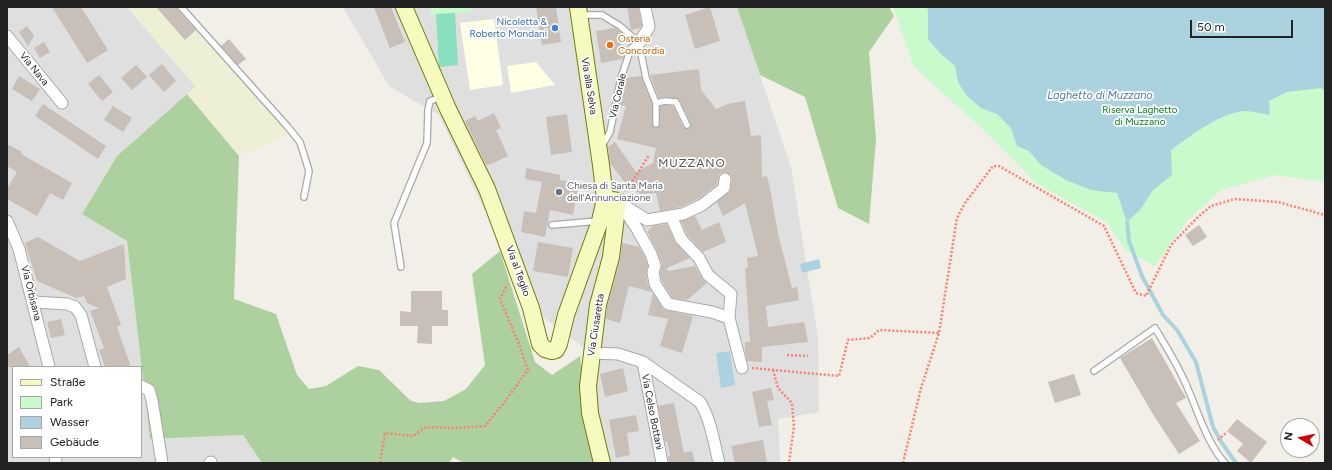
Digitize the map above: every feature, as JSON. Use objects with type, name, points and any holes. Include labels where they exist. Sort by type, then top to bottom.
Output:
[{"type":"street","name":"Via al Teglio","points":[[404,7],[443,96],[487,189],[531,308],[538,338],[543,348],[552,351],[556,350],[559,344],[566,315],[600,221],[611,200],[600,158]]},
{"type":"street","points":[[639,43],[649,27],[645,7]]},
{"type":"street","name":"Via alla Selva","points":[[578,11],[600,158]]},
{"type":"street","name":"Via Nava","points":[[7,36],[62,103]]},
{"type":"street","points":[[611,200],[647,220],[683,214],[702,205],[724,188],[725,179]]},
{"type":"street","points":[[611,200],[636,227],[651,254],[655,266],[653,272],[655,284],[668,304],[712,312],[729,318]]},
{"type":"street","name":"Via Ciusaretta","points":[[602,463],[590,413],[588,386],[598,305],[611,257],[611,200]]},
{"type":"street","points":[[671,216],[681,239],[699,258],[708,275],[731,294],[729,318],[742,368]]},
{"type":"street","name":"Via Orbisana","points":[[7,221],[19,249],[34,302],[49,366]]},
{"type":"street","points":[[34,302],[67,304],[75,308],[81,315],[95,366]]},
{"type":"street","name":"Via Celso Bottani","points":[[591,353],[618,354],[643,362],[700,402],[710,426],[719,463]]},
{"type":"street","name":"Via Celso Bottani","points":[[643,362],[662,463]]},
{"type":"street","points":[[142,386],[149,390],[152,400],[162,463]]},
{"type":"lane","points":[[181,7],[300,142],[309,171],[304,197]]},
{"type":"lane","points":[[578,11],[602,15],[620,26],[639,43],[646,78],[656,103],[656,124]]},
{"type":"lane","name":"Via Corale","points":[[600,158],[610,132],[621,78],[631,48],[639,43]]},
{"type":"lane","points":[[401,267],[394,223],[427,143],[428,110],[430,101],[443,96]]},
{"type":"lane","points":[[656,103],[665,101],[676,102],[687,125]]},
{"type":"lane","points":[[552,225],[600,221]]},
{"type":"lane","points":[[1094,370],[1155,328],[1183,378],[1212,446],[1225,463]]},
{"type":"path","points":[[611,200],[638,173],[649,155]]},
{"type":"path","points":[[903,463],[921,388],[939,333],[957,218],[965,203],[993,166],[998,166],[1104,226],[1136,293],[1146,296],[1171,245],[1211,206],[1235,199],[1278,202],[1325,215]]},
{"type":"path","points":[[380,463],[385,433],[414,436],[426,427],[455,428],[484,426],[506,400],[528,370],[500,299],[507,284],[509,291]]},
{"type":"path","points":[[742,368],[839,376],[848,340],[870,338],[879,330],[939,333]]},
{"type":"path","points":[[786,355],[808,356]]},
{"type":"path","points":[[773,370],[778,388],[792,403],[794,426],[789,463]]},
{"type":"shaded area","points":[[7,7],[127,7],[196,87],[117,156],[82,214],[127,241],[142,366],[12,366],[12,458],[142,458],[142,370],[150,439],[243,435],[262,463],[7,463]]},
{"type":"shaded area","points":[[127,7],[176,7],[290,134],[239,156],[187,94],[196,87]]},
{"type":"shaded area","points":[[343,7],[737,7],[791,167],[818,338],[819,412],[778,419],[780,461],[782,463],[597,463],[591,353],[531,308],[439,115],[389,86]]},
{"type":"shaded area","points":[[494,19],[503,85],[470,90],[460,23]]},
{"type":"shaded area","points":[[536,62],[555,85],[511,93],[507,66]]},
{"type":"green space","points":[[430,7],[473,7],[474,11],[431,15]]},
{"type":"green space","points":[[737,7],[889,7],[894,16],[869,52],[876,139],[869,224],[838,208],[805,97],[760,75]]},
{"type":"green space","name":"Laghetto di Muzzano","points":[[893,7],[1325,7],[1325,182],[1275,175],[1221,190],[1188,220],[1155,266],[1125,250],[1108,223],[1036,183],[986,132],[914,67]]},
{"type":"green space","points":[[455,13],[458,65],[439,67],[436,14]]},
{"type":"green space","points":[[187,94],[239,156],[234,299],[276,314],[297,375],[309,389],[326,386],[358,366],[379,370],[411,401],[420,403],[444,401],[466,389],[485,365],[472,274],[500,251],[535,362],[552,375],[580,356],[594,463],[464,463],[453,457],[449,463],[262,463],[243,435],[150,439],[127,241],[82,214],[117,156]]},
{"type":"water","name":"Laghetto di Muzzano","points":[[927,7],[1325,7],[1325,91],[1321,88],[1287,92],[1269,101],[1270,115],[1248,111],[1236,112],[1216,120],[1196,132],[1171,150],[1172,175],[1153,190],[1140,210],[1127,222],[1117,193],[1091,190],[1066,180],[1041,165],[1029,151],[1017,146],[1011,128],[997,114],[981,108],[967,96],[958,82],[955,66],[940,53],[928,39]]},
{"type":"water","points":[[819,259],[821,268],[802,273],[800,264]]},
{"type":"water","points":[[730,351],[735,385],[721,388],[716,353]]},
{"type":"building","points":[[52,7],[81,7],[108,50],[87,63]]},
{"type":"building","points":[[156,7],[177,7],[196,30],[185,40]]},
{"type":"building","points":[[374,7],[391,7],[405,42],[390,48]]},
{"type":"building","points":[[536,7],[556,7],[561,42],[542,45]]},
{"type":"building","points":[[627,7],[638,7],[642,26],[640,28],[631,30]]},
{"type":"building","points":[[710,7],[720,41],[695,49],[685,15]]},
{"type":"building","points":[[27,26],[34,36],[28,46],[19,32]]},
{"type":"building","name":"Osteria Concordia","points":[[614,28],[620,31],[624,56],[623,59],[601,63],[596,31]]},
{"type":"building","points":[[229,39],[246,59],[238,65],[221,46]]},
{"type":"building","points":[[44,42],[50,52],[40,58],[34,48]]},
{"type":"building","points":[[162,64],[176,81],[164,92],[149,75]]},
{"type":"building","points":[[136,65],[147,77],[132,90],[121,78]]},
{"type":"building","points":[[699,69],[701,90],[716,109],[728,104],[745,101],[751,136],[761,135],[762,177],[767,176],[778,234],[792,288],[797,287],[799,300],[766,306],[768,327],[804,322],[808,342],[762,347],[762,362],[747,361],[745,351],[745,342],[750,342],[745,268],[748,267],[747,258],[758,256],[745,203],[723,216],[717,202],[730,191],[732,180],[731,176],[726,172],[722,173],[719,175],[717,184],[698,199],[681,207],[660,211],[656,193],[640,194],[624,181],[610,163],[608,147],[615,142],[636,172],[653,163],[656,148],[617,139],[626,106],[620,105],[625,78],[641,76],[652,104],[652,124],[654,127],[656,128],[660,126],[660,106],[665,105],[673,106],[683,127],[687,129],[691,127],[691,124],[680,100],[677,98],[659,98],[650,75]]},
{"type":"building","points":[[99,75],[113,92],[102,101],[88,84]]},
{"type":"building","points":[[19,76],[40,89],[32,101],[12,89]]},
{"type":"building","points":[[43,104],[106,146],[98,159],[35,116]]},
{"type":"building","points":[[113,106],[132,118],[123,132],[104,120]]},
{"type":"building","points":[[494,113],[501,128],[496,130],[508,156],[486,165],[465,121],[475,116],[478,121]]},
{"type":"building","points":[[567,114],[572,152],[551,155],[546,117]]},
{"type":"building","points":[[7,144],[22,152],[21,154],[72,183],[63,200],[50,193],[37,216],[7,199],[7,189],[17,172],[7,166]]},
{"type":"building","points":[[526,168],[560,175],[560,180],[579,184],[573,215],[550,210],[545,237],[521,232],[524,211],[536,213],[542,182],[525,179]]},
{"type":"building","points":[[695,216],[702,230],[719,222],[726,242],[703,252],[687,235],[681,221]]},
{"type":"building","points":[[667,224],[675,242],[690,258],[667,268],[668,271],[695,266],[702,278],[707,283],[687,300],[672,298],[662,281],[660,273],[662,264],[647,232],[653,226]]},
{"type":"building","points":[[1199,225],[1207,237],[1193,246],[1185,235]]},
{"type":"building","points":[[38,237],[80,261],[124,244],[126,279],[107,287],[121,325],[117,327],[131,366],[105,366],[99,350],[104,348],[90,311],[99,308],[87,303],[84,296],[76,298],[37,281],[25,243]]},
{"type":"building","points":[[538,242],[573,248],[568,277],[533,271]]},
{"type":"building","points":[[622,243],[639,247],[648,266],[646,273],[648,285],[652,292],[629,286],[620,323],[606,319],[607,307],[620,259]]},
{"type":"building","points":[[411,291],[442,291],[442,310],[448,310],[448,326],[432,326],[432,344],[417,343],[418,326],[400,326],[400,311],[411,312]]},
{"type":"building","points":[[653,293],[664,310],[693,316],[682,353],[660,346],[668,319],[648,315]]},
{"type":"building","points":[[61,319],[65,335],[51,338],[47,322]]},
{"type":"building","points":[[1152,338],[1186,398],[1176,403],[1200,441],[1179,454],[1154,416],[1120,358]]},
{"type":"building","points":[[19,347],[29,366],[7,367],[7,355]]},
{"type":"building","points":[[623,368],[628,391],[605,397],[600,374]]},
{"type":"building","points":[[1074,374],[1081,395],[1055,403],[1048,382]]},
{"type":"building","points":[[771,388],[774,400],[767,401],[772,425],[759,427],[752,392]]},
{"type":"building","points":[[674,403],[684,453],[692,451],[695,463],[669,463],[668,456],[670,456],[667,441],[665,442],[658,406]]},
{"type":"building","points":[[636,415],[639,431],[627,433],[630,455],[616,458],[609,420]]},
{"type":"building","points":[[1237,419],[1267,442],[1251,463],[1237,451],[1243,444],[1227,431]]},
{"type":"building","points":[[763,440],[767,463],[735,463],[731,446]]},
{"type":"waterway","points":[[1127,222],[1129,241],[1142,276],[1163,315],[1177,330],[1196,362],[1213,427],[1236,463]]},
{"type":"place","name":"Nicoletta & Roberto Mondani","points":[[555,28]]},
{"type":"place","name":"Osteria Concordia","points":[[610,45]]},
{"type":"place","name":"Chiesa di Santa Maria dell'Annunciazione","points":[[559,192]]},
{"type":"district","name":"MUZZANO","points":[[692,163]]},
{"type":"park label","name":"Riserva Laghetto di Muzzano","points":[[1140,116]]}]
